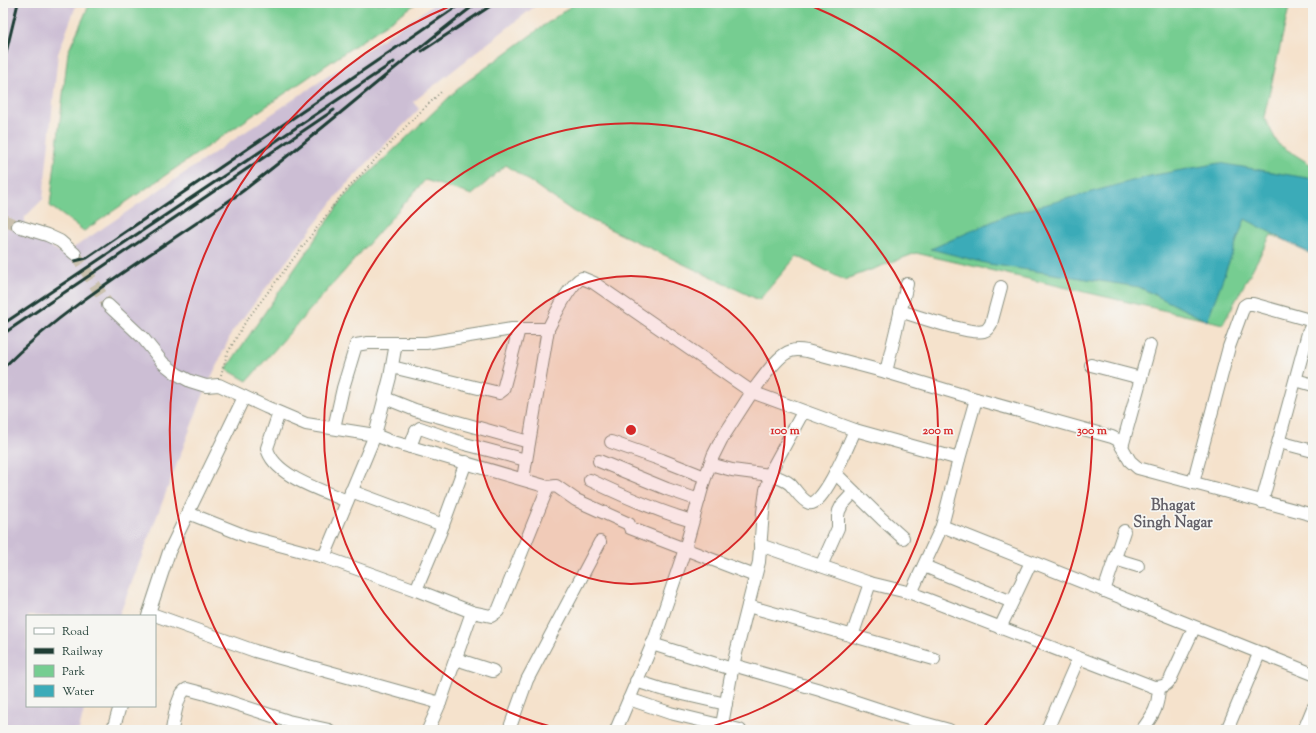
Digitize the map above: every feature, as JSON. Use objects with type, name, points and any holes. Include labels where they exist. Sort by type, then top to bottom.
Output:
[{"type":"street","points":[[18,226],[47,235],[60,241],[75,254]]},
{"type":"street","points":[[523,479],[548,329],[575,282],[582,278],[594,283],[752,392],[855,430],[960,459]]},
{"type":"street","points":[[886,372],[907,284]]},
{"type":"street","points":[[900,311],[966,330],[984,331],[988,329],[991,324],[1002,287]]},
{"type":"street","points":[[1193,483],[1229,347],[1244,306],[1247,304],[1253,304],[1313,321],[1308,333],[1262,502]]},
{"type":"street","points":[[108,305],[143,338],[162,363],[177,374],[200,385],[219,385],[306,424],[375,434],[390,441],[548,487],[556,486],[576,500],[629,524],[630,528],[755,576]]},
{"type":"street","points":[[334,428],[343,388],[356,345],[368,343],[426,343],[512,328],[548,329]]},
{"type":"street","points":[[392,367],[499,393],[504,386],[519,329]]},
{"type":"street","points":[[324,557],[375,434],[385,398],[396,343]]},
{"type":"street","points":[[1122,447],[1150,345]]},
{"type":"street","points":[[616,730],[652,644],[685,549],[698,500],[710,464],[721,440],[752,392],[776,362],[789,351],[807,350],[1112,437],[1118,440],[1130,461],[1138,468],[1313,516]]},
{"type":"street","points":[[1091,365],[1141,378]]},
{"type":"street","points":[[1296,380],[1313,385]]},
{"type":"street","points":[[149,615],[168,552],[244,397]]},
{"type":"street","points":[[385,398],[415,410],[529,442]]},
{"type":"street","points":[[911,593],[942,526],[976,399]]},
{"type":"street","points":[[721,728],[733,667],[759,562],[766,490],[773,467],[803,412]]},
{"type":"street","points":[[279,413],[267,448],[275,463],[290,476],[299,481],[443,525]]},
{"type":"street","points":[[410,446],[416,431],[420,428],[465,444],[526,460]]},
{"type":"street","points":[[710,464],[732,470],[770,475],[779,478],[786,481],[806,501],[812,504],[817,502],[836,473],[855,430]]},
{"type":"street","points":[[610,442],[706,477]]},
{"type":"street","points":[[1279,442],[1313,451]]},
{"type":"street","points":[[599,461],[698,500]]},
{"type":"street","points":[[416,590],[443,525],[466,462]]},
{"type":"street","points":[[836,473],[902,538]]},
{"type":"street","points":[[590,480],[668,514],[692,521]]},
{"type":"street","points":[[188,513],[246,536],[324,557],[472,612],[491,616],[498,611],[548,487]]},
{"type":"street","points":[[821,566],[838,528],[839,510],[854,492]]},
{"type":"street","points":[[942,526],[1259,654],[1313,674]]},
{"type":"street","points":[[1104,591],[1124,531]]},
{"type":"street","points":[[509,730],[527,680],[600,542]]},
{"type":"street","points":[[760,545],[870,583],[911,593],[1078,659],[1154,687],[1163,687],[1170,680],[1194,628]]},
{"type":"street","points":[[1115,559],[1138,566]]},
{"type":"street","points":[[1000,628],[1031,562]]},
{"type":"street","points":[[924,566],[1012,602]]},
{"type":"street","points":[[852,636],[870,583]]},
{"type":"street","points":[[748,606],[934,659]]},
{"type":"street","points":[[428,730],[440,703],[472,612]]},
{"type":"street","points":[[156,617],[255,651],[440,703]]},
{"type":"street","points":[[652,644],[820,690],[902,718],[949,730]]},
{"type":"street","points":[[1227,730],[1259,654]]},
{"type":"street","points":[[456,659],[493,671]]},
{"type":"street","points":[[1047,730],[1078,659]]},
{"type":"street","points":[[636,681],[661,689],[726,704]]},
{"type":"street","points":[[1142,730],[1152,716],[1158,703],[1158,687]]},
{"type":"street","points":[[172,730],[179,697],[184,690],[187,689],[288,721],[328,730]]},
{"type":"street","points":[[629,699],[721,728],[740,730]]},
{"type":"street","points":[[113,730],[120,707]]},
{"type":"street","points":[[1304,730],[1313,708]]},
{"type":"path","points":[[219,385],[221,372],[227,354],[246,321],[341,196],[413,119],[441,92]]},
{"type":"shaded area","points":[[3,3],[77,3],[58,54],[43,199],[25,217],[23,236],[46,243],[63,255],[436,3],[539,3],[413,102],[419,109],[343,188],[232,332],[202,398],[119,615],[26,615],[26,707],[85,707],[79,730],[3,730]]},
{"type":"green space","points":[[90,3],[417,3],[84,231],[50,206],[68,52]]},
{"type":"green space","points":[[575,3],[1290,3],[1264,117],[1278,144],[1313,166],[1313,250],[1271,235],[1223,324],[916,253],[844,280],[797,256],[759,300],[574,212],[506,165],[472,195],[425,180],[247,381],[226,369],[344,197],[462,85]]},
{"type":"water","points":[[1219,163],[1313,179],[1313,255],[1245,219],[1207,321],[1139,287],[989,264],[931,249],[1007,215],[1150,176]]},
{"type":"tunnel","points":[[3,220],[18,226]]},
{"type":"tunnel","points":[[75,254],[108,305]]},
{"type":"railway","points":[[3,65],[18,3]]},
{"type":"railway","points":[[75,261],[87,258],[462,3]]},
{"type":"railway","points":[[3,368],[25,347],[73,308],[242,191],[477,3]]},
{"type":"railway","points":[[422,51],[495,3]]},
{"type":"railway","points":[[3,324],[394,62]]},
{"type":"railway","points":[[3,334],[334,110]]},
{"type":"district","name":"Bhagat Singh Nagar","points":[[1173,514]]}]
